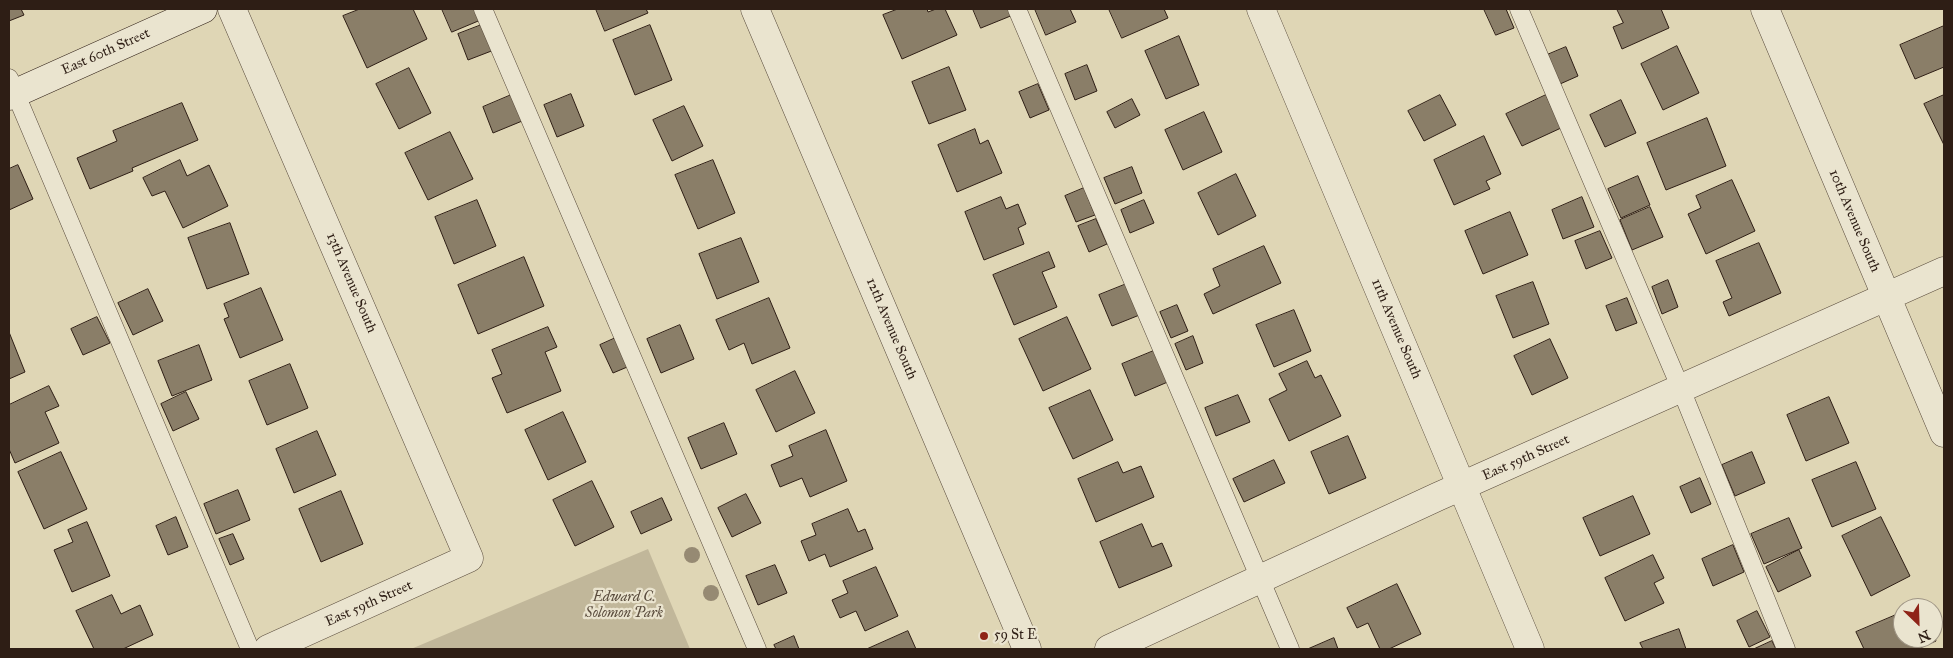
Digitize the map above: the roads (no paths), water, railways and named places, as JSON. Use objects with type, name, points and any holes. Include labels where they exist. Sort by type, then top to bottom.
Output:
[{"type":"street","name":"East 60th Street","points":[[11,89],[203,9]]},
{"type":"street","name":"13th Avenue South","points":[[232,9],[469,558]]},
{"type":"street","name":"12th Avenue South","points":[[755,9],[1027,649]]},
{"type":"street","name":"11th Avenue South","points":[[1261,9],[1530,649]]},
{"type":"street","name":"10th Avenue South","points":[[1765,9],[1944,433]]},
{"type":"street","name":"East 59th Street","points":[[1109,649],[1461,486],[1944,271]]},
{"type":"street","name":"East 59th Street","points":[[268,649],[469,558]]},
{"type":"lane","points":[[483,9],[757,649]]},
{"type":"lane","points":[[1017,9],[1290,649]]},
{"type":"lane","points":[[1519,9],[1681,389],[1786,649]]},
{"type":"lane","points":[[11,89],[250,649]]},
{"type":"place","name":"59 St E","points":[[984,636]]},
{"type":"park label","name":"Edward C. Solomon Park","points":[[624,606]]}]
